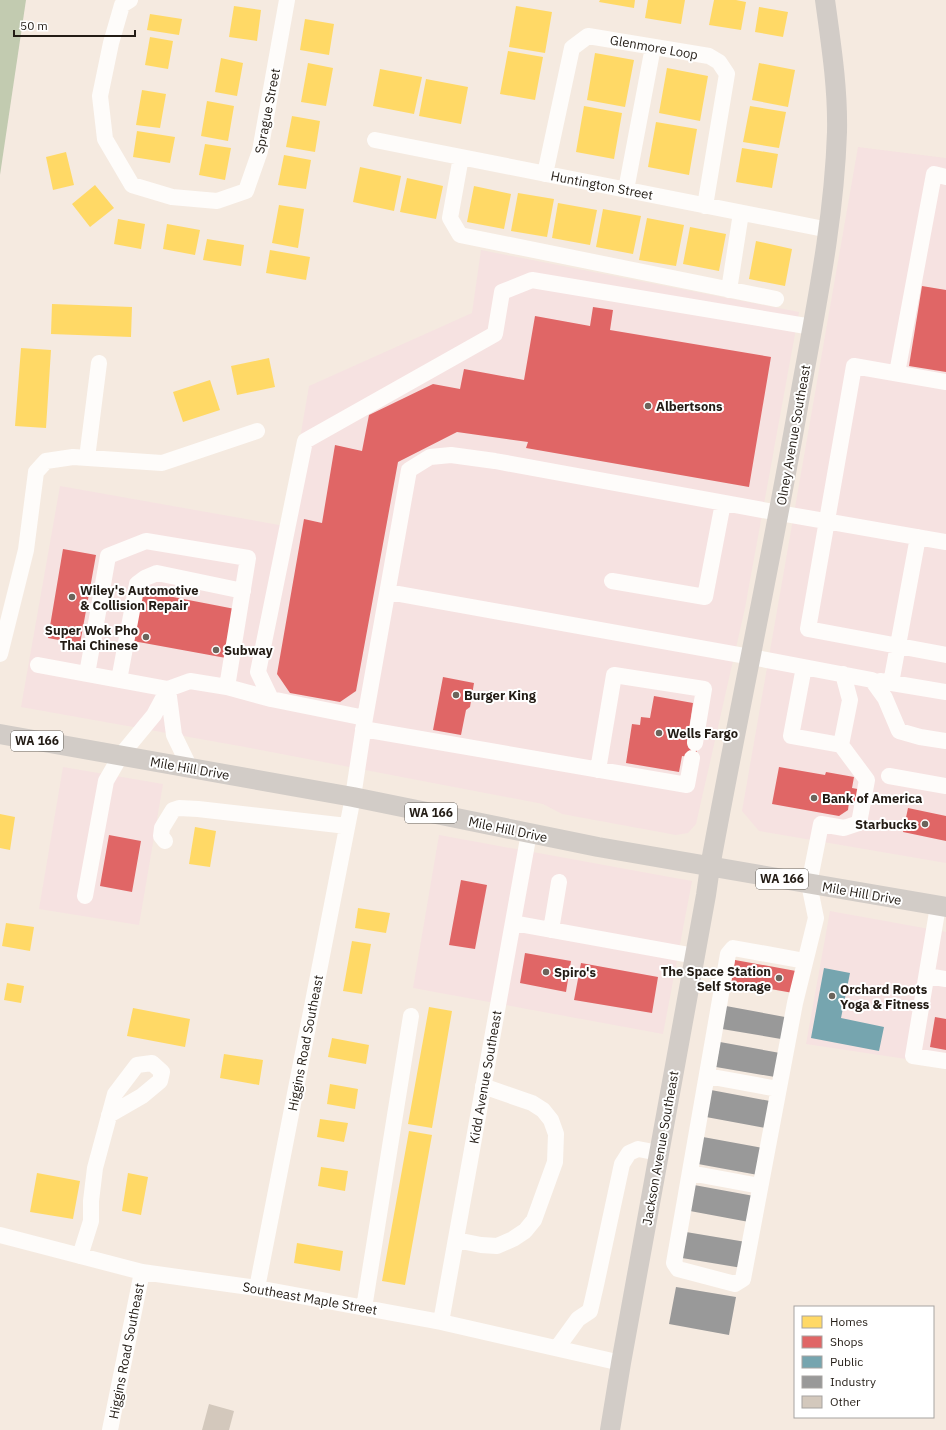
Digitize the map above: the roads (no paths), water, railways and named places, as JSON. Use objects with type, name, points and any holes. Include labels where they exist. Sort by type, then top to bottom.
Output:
[{"type":"main road","name":"Olney Avenue Southeast","points":[[710,867],[779,513],[829,230],[835,172],[837,130],[836,82],[825,0]]},
{"type":"main road","name":"Mile Hill Drive","points":[[0,734],[353,797],[598,847],[942,907]]},
{"type":"main road","name":"Jackson Avenue Southeast","points":[[610,1430],[710,867]]},
{"type":"street","name":"Sprague Street","points":[[130,0],[122,5],[111,43],[100,96],[105,139],[132,185],[172,197],[217,201],[246,192],[260,151],[287,0]]},
{"type":"street","name":"Glenmore Loop","points":[[545,174],[572,48],[588,36],[709,56],[719,62],[727,74],[705,206]]},
{"type":"street","points":[[626,190],[653,47]]},
{"type":"street","name":"Huntington Street","points":[[375,140],[829,230]]},
{"type":"street","points":[[461,157],[450,218],[460,234],[776,299]]},
{"type":"street","points":[[897,374],[934,174],[946,177]]},
{"type":"street","points":[[729,290],[741,213]]},
{"type":"street","points":[[271,699],[258,672],[305,441],[495,334],[502,292],[532,280],[812,327]]},
{"type":"street","points":[[87,458],[99,363]]},
{"type":"street","points":[[946,382],[854,366],[808,629],[946,655]]},
{"type":"street","points":[[0,654],[26,550],[36,472],[46,461],[73,457],[162,463],[257,431]]},
{"type":"street","name":"Higgins Road Southeast","points":[[257,1288],[353,797],[364,723],[409,470],[430,457],[451,455],[495,461],[946,542]]},
{"type":"street","points":[[612,581],[705,597],[723,503]]},
{"type":"street","points":[[891,683],[918,537]]},
{"type":"street","points":[[87,674],[108,556],[146,541],[248,558],[227,687]]},
{"type":"street","points":[[119,680],[137,584],[145,578],[157,573],[243,591]]},
{"type":"street","points":[[388,592],[872,680],[946,692]]},
{"type":"street","points":[[38,665],[168,689],[190,681],[227,687],[364,723],[598,770],[687,785],[704,689],[614,675],[598,770]]},
{"type":"street","points":[[804,667],[790,736],[841,744],[867,780],[859,823],[844,828],[821,824],[809,884],[816,918],[795,1003],[743,1279],[735,1284],[678,1269],[674,1263],[728,954],[733,948],[805,961]]},
{"type":"street","points":[[841,744],[850,700],[843,674]]},
{"type":"street","points":[[872,680],[885,698],[899,731],[920,737],[946,741]]},
{"type":"street","points":[[85,896],[106,781],[121,755],[154,715],[168,689]]},
{"type":"street","points":[[168,689],[174,735],[190,768]]},
{"type":"street","points":[[889,776],[946,786]]},
{"type":"street","points":[[165,841],[161,836],[162,828],[173,810],[180,808],[347,826]]},
{"type":"street","name":"Kidd Avenue Southeast","points":[[441,1322],[529,833]]},
{"type":"street","points":[[551,930],[559,882]]},
{"type":"street","points":[[942,907],[927,976],[913,1056],[946,1061]]},
{"type":"street","points":[[513,923],[695,956]]},
{"type":"street","points":[[927,976],[946,979]]},
{"type":"street","points":[[364,1308],[411,1016]]},
{"type":"street","points":[[707,1076],[778,1089]]},
{"type":"street","points":[[456,1240],[481,1245],[497,1246],[513,1240],[525,1232],[534,1220],[555,1162],[556,1134],[551,1120],[543,1110],[532,1103],[483,1086]]},
{"type":"street","points":[[80,1256],[91,1221],[91,1201],[95,1168],[109,1115]]},
{"type":"street","points":[[557,1348],[578,1319],[590,1311],[622,1164],[629,1152],[638,1149],[659,1153]]},
{"type":"street","points":[[690,1173],[760,1186]]},
{"type":"street","name":"Southeast Maple Street","points":[[0,1235],[142,1272],[257,1288],[441,1322],[621,1363]]},
{"type":"street","name":"Higgins Road Southeast","points":[[110,1430],[142,1272]]},
{"type":"place","name":"Albertsons","points":[[648,406]]},
{"type":"place","name":"Wiley's Automotive & Collision Repair","points":[[72,597]]},
{"type":"place","name":"Super Wok Pho Thai Chinese","points":[[146,637]]},
{"type":"place","name":"Subway","points":[[216,650]]},
{"type":"place","name":"Burger King","points":[[456,695]]},
{"type":"place","name":"Wells Fargo","points":[[659,733]]},
{"type":"place","name":"Bank of America","points":[[814,798]]},
{"type":"place","name":"Starbucks","points":[[925,824]]},
{"type":"place","name":"Spiro's","points":[[546,972]]},
{"type":"place","name":"The Space Station Self Storage","points":[[779,978]]},
{"type":"place","name":"Orchard Roots Yoga & Fitness","points":[[832,996]]}]
